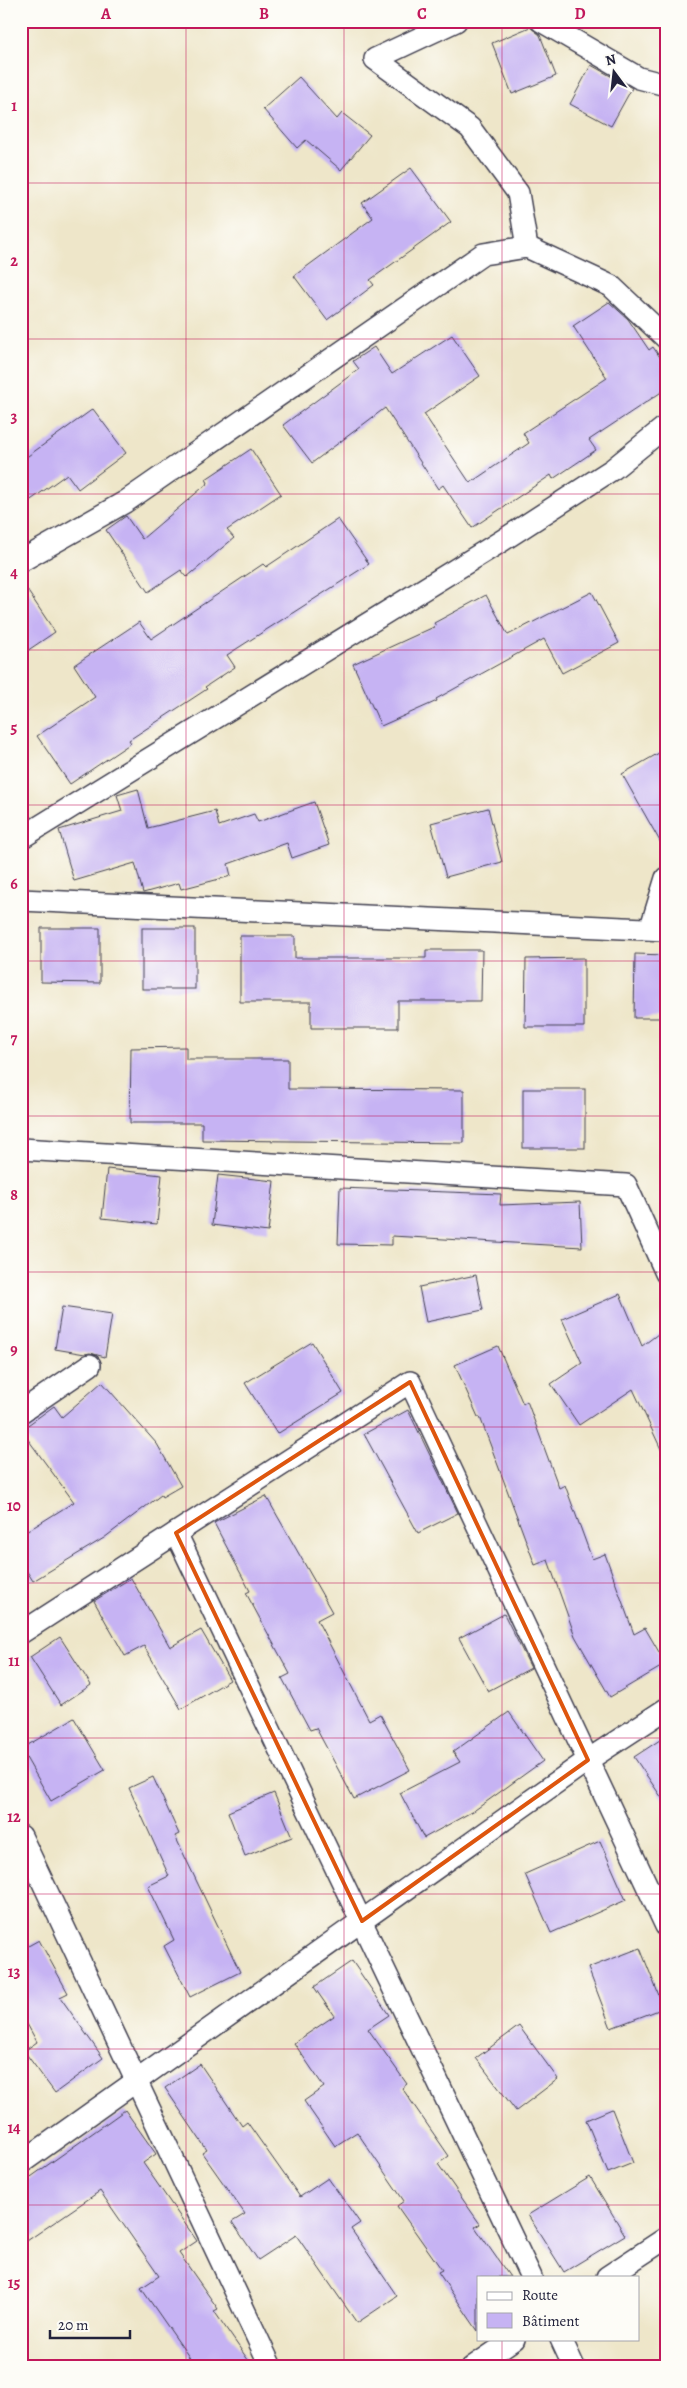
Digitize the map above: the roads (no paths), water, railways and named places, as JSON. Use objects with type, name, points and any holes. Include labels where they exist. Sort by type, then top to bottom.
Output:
[{"type":"street","points":[[456,21],[374,59],[470,128],[518,194],[527,247]]},
{"type":"street","points":[[540,21],[639,78],[666,85]]},
{"type":"street","points":[[21,561],[125,502],[483,254],[527,247],[611,286],[666,338]]},
{"type":"street","points":[[21,838],[500,542],[612,469],[666,426]]},
{"type":"street","points":[[21,900],[658,928],[666,878]]},
{"type":"street","points":[[21,1149],[626,1186],[666,1273]]},
{"type":"street","points":[[21,1412],[90,1365]]},
{"type":"street","points":[[21,1633],[410,1382],[666,1926]]},
{"type":"street","points":[[176,1533],[531,2276]]},
{"type":"street","points":[[21,2163],[588,1760],[666,1708]]},
{"type":"street","points":[[21,1836],[271,2367]]},
{"type":"street","points":[[609,2276],[666,2238]]},
{"type":"street","points":[[473,2367],[513,2340]]},
{"type":"street","points":[[561,2340],[574,2367]]}]
